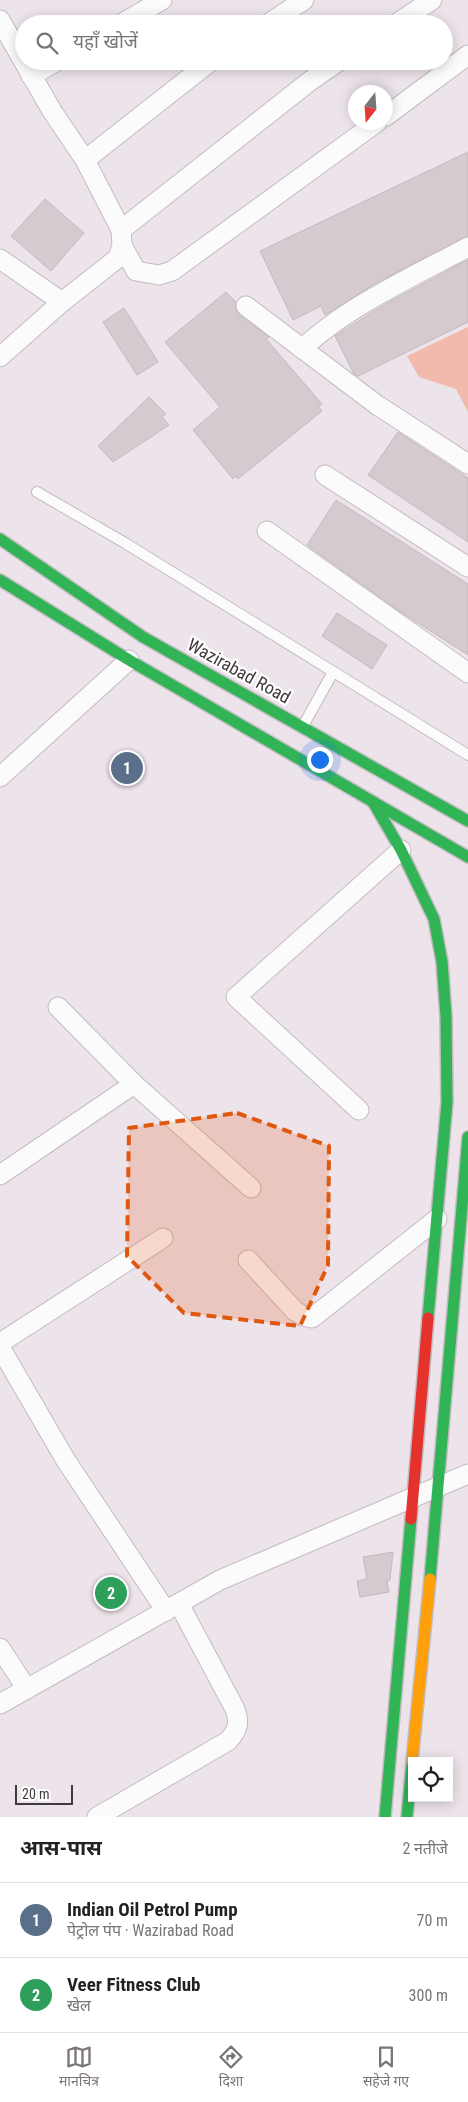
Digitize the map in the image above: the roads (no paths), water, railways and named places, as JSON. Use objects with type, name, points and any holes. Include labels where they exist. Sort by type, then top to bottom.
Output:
[{"type":"main road","name":"Wazirabad Road","points":[[0,539],[143,637],[468,821]]},
{"type":"main road","points":[[0,580],[129,660],[468,856]]},
{"type":"main road","points":[[373,802],[401,850],[434,919],[442,962],[448,1053],[447,1102],[385,1817]]},
{"type":"main road","points":[[412,1757],[439,1486],[468,1137]]},
{"type":"main road","points":[[391,1749],[410,1757]]},
{"type":"main road","points":[[406,1817],[408,1797]]},
{"type":"street","points":[[136,15],[162,0]]},
{"type":"street","points":[[282,15],[304,0]]},
{"type":"street","points":[[410,15],[432,0]]},
{"type":"street","points":[[0,20],[15,47]]},
{"type":"street","points":[[453,66],[468,55]]},
{"type":"street","points":[[28,70],[86,160],[136,271],[158,275],[172,271],[366,130]]},
{"type":"street","points":[[31,76],[41,70]]},
{"type":"street","points":[[86,160],[199,70]]},
{"type":"street","points":[[0,357],[62,302],[118,258],[121,237],[310,81],[326,70]]},
{"type":"street","points":[[393,111],[448,70]]},
{"type":"street","points":[[302,349],[316,336],[345,315],[468,247]]},
{"type":"street","points":[[0,259],[62,302]]},
{"type":"street","points":[[246,306],[377,405],[468,464]]},
{"type":"street","points":[[325,475],[468,567]]},
{"type":"street","points":[[267,531],[468,673]]},
{"type":"street","points":[[0,777],[129,660]]},
{"type":"street","points":[[358,1110],[236,997],[401,850]]},
{"type":"street","points":[[58,1007],[134,1084],[251,1188]]},
{"type":"street","points":[[0,1175],[134,1084]]},
{"type":"street","points":[[248,1260],[295,1311],[303,1316],[312,1318],[437,1219]]},
{"type":"street","points":[[97,1817],[228,1742],[237,1731],[239,1720],[235,1709],[172,1607],[65,1459],[0,1345],[163,1238]]},
{"type":"street","points":[[0,1704],[220,1580],[414,1495],[468,1474]]},
{"type":"street","points":[[0,1648],[26,1690]]},
{"type":"lane","points":[[38,492],[126,543],[468,754]]},
{"type":"lane","points":[[302,727],[333,672]]},
{"type":"place","name":"Indian Oil Petrol Pump","points":[[127,768]]},
{"type":"place","name":"Veer Fitness Club","points":[[111,1593]]}]
